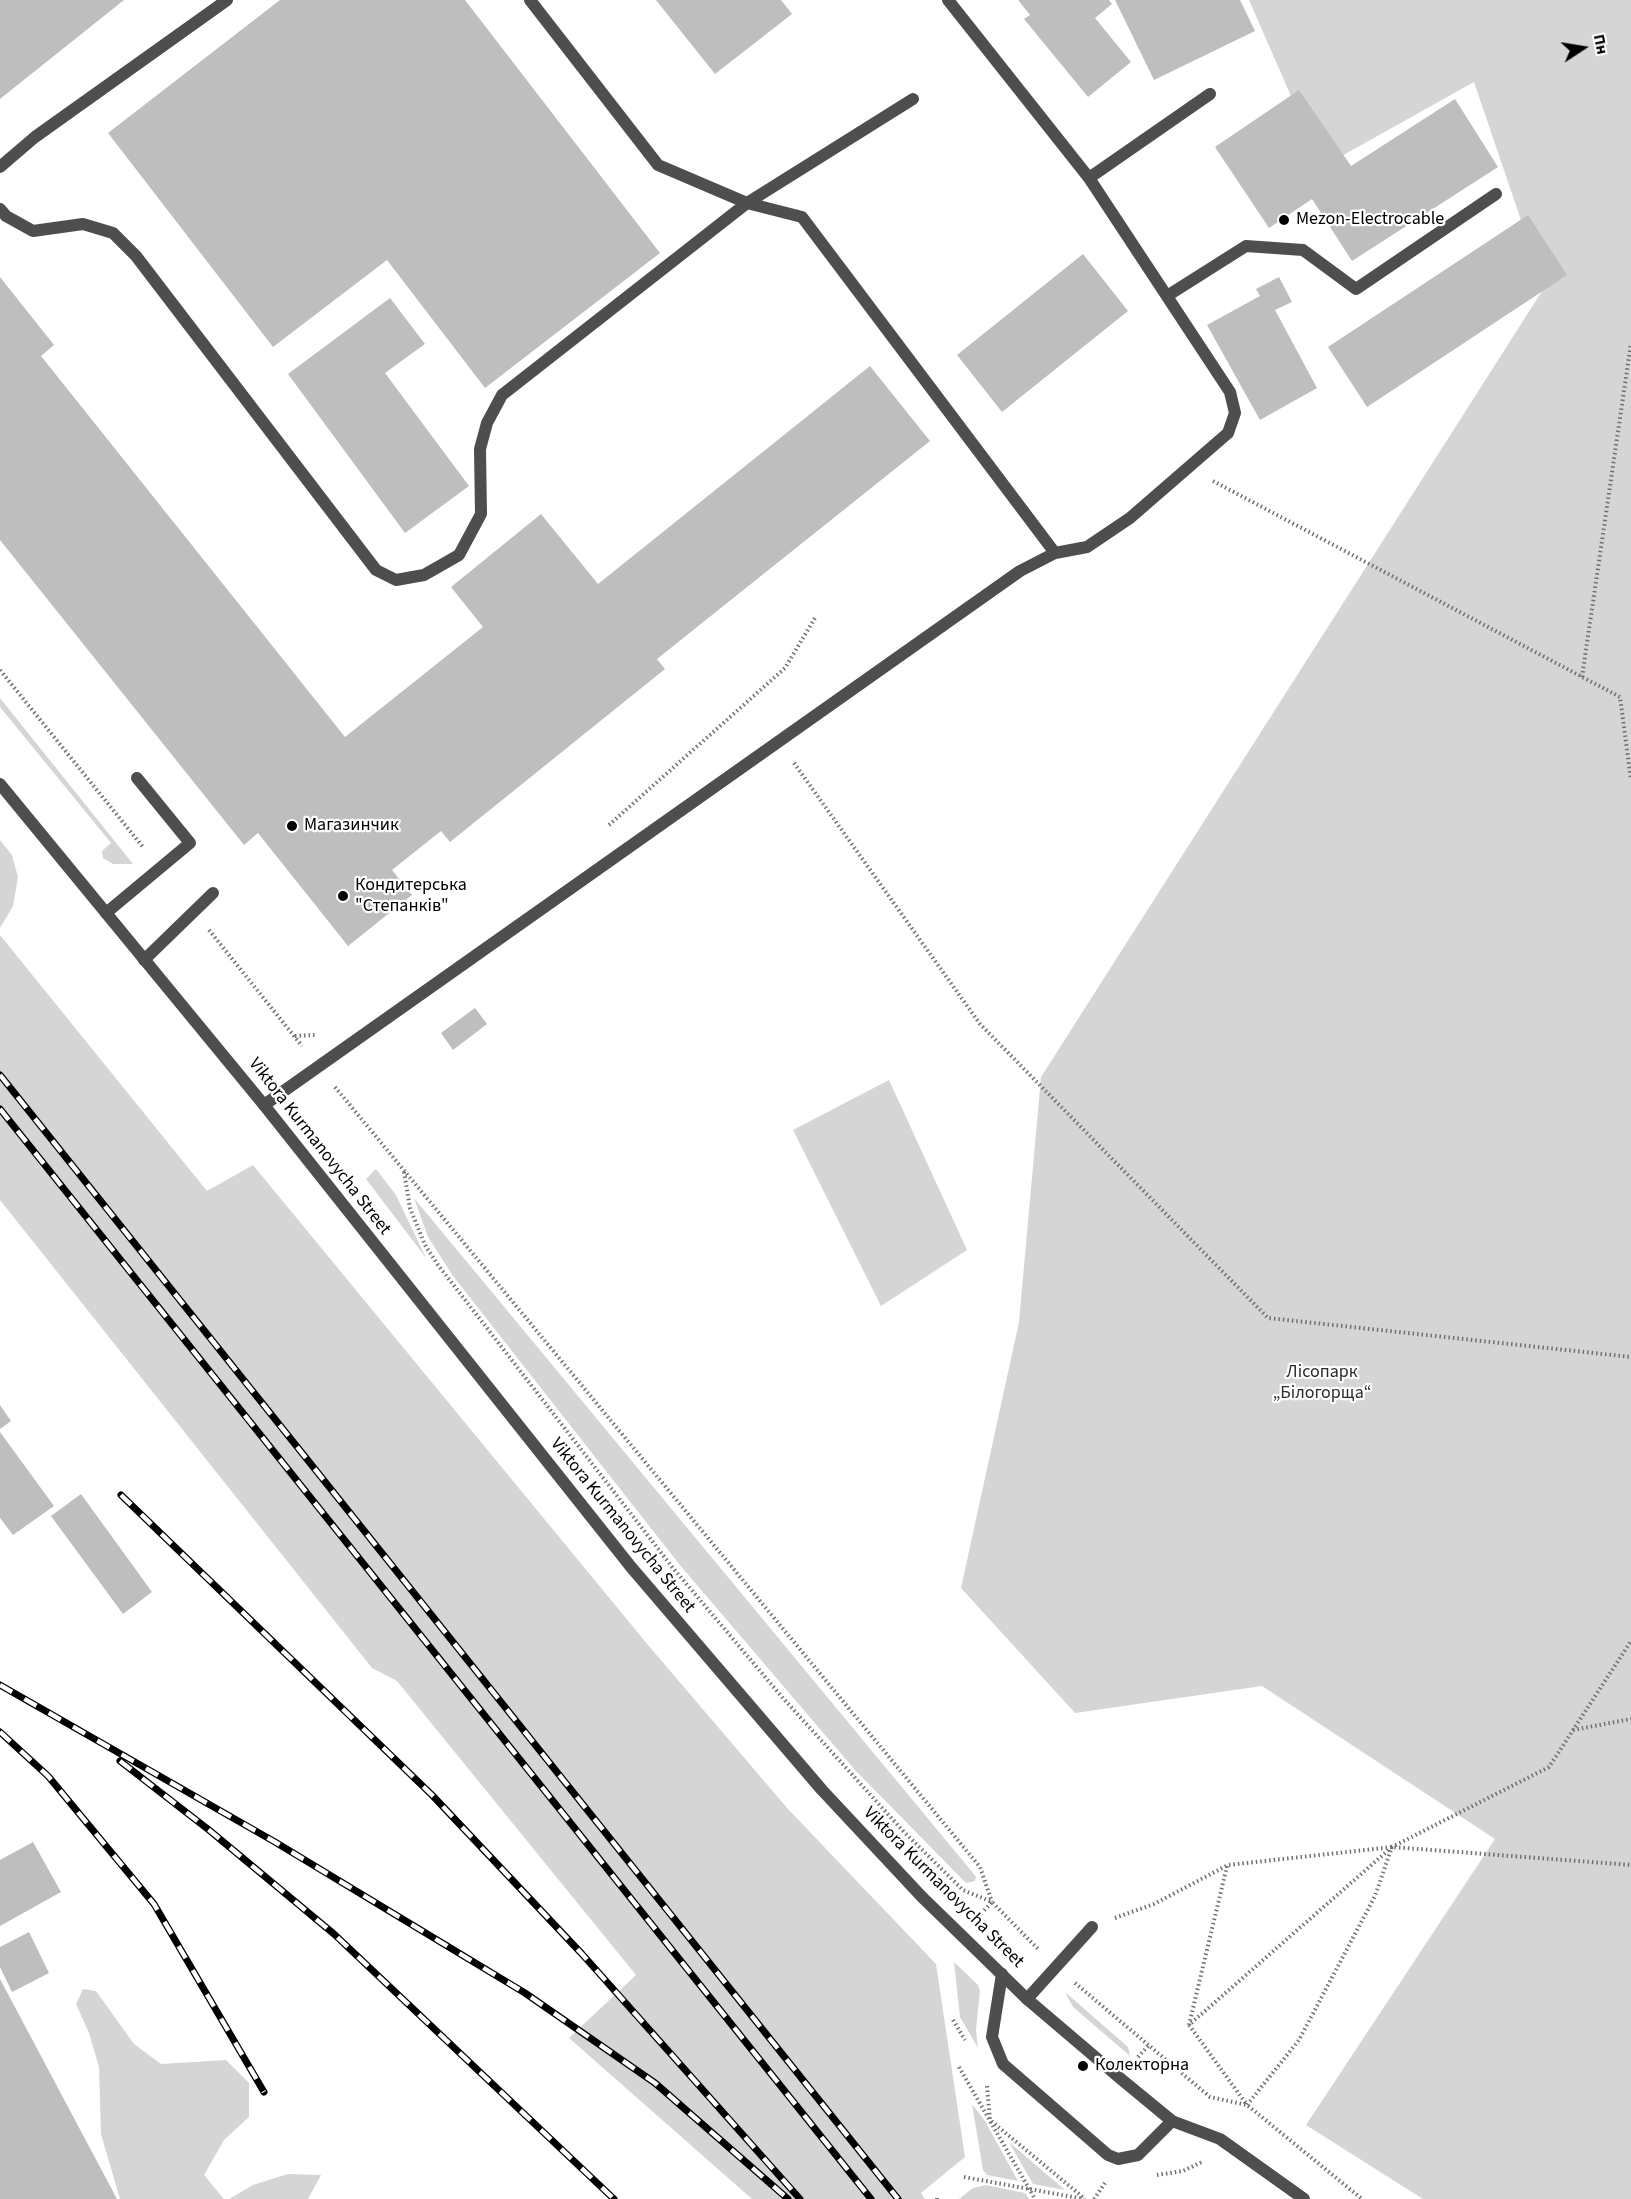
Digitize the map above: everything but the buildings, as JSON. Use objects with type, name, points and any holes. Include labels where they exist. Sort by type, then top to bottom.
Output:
[{"type":"street","points":[[0,167],[35,137],[227,0]]},
{"type":"street","points":[[530,0],[658,165],[747,203],[802,217],[1055,553]]},
{"type":"street","points":[[264,1105],[1020,571],[1055,553],[1087,547],[1130,518],[1228,433],[1235,413],[1230,392],[1089,178],[948,0]]},
{"type":"street","points":[[1089,178],[1210,94]]},
{"type":"street","points":[[0,209],[6,216],[33,231],[83,224],[112,233],[136,256],[376,570],[396,580],[424,575],[459,555],[482,514],[480,449],[487,423],[502,395],[747,203],[914,99]]},
{"type":"street","points":[[1167,296],[1246,246],[1303,250],[1356,289],[1496,194]]},
{"type":"street","points":[[106,913],[190,843],[137,778]]},
{"type":"street","name":"Viktora Kurmanovycha Street","points":[[0,784],[264,1105],[609,1540],[725,1680],[914,1889],[1027,1999],[1172,2121],[1220,2139],[1304,2199]]},
{"type":"street","points":[[144,960],[213,893]]},
{"type":"street","points":[[1027,1999],[1054,1966],[1092,1927]]},
{"type":"street","points":[[1002,1974],[992,2037],[996,2052],[1004,2064],[1073,2125],[1108,2155],[1118,2159],[1127,2158],[1145,2150],[1172,2121]]},
{"type":"path","points":[[1582,676],[1631,344]]},
{"type":"path","points":[[1188,468],[1620,697],[1631,780]]},
{"type":"path","points":[[602,831],[785,668],[815,618]]},
{"type":"path","points":[[0,670],[146,852]]},
{"type":"path","points":[[779,743],[980,1024],[1268,1318],[1631,1357]]},
{"type":"path","points":[[211,933],[301,1045]]},
{"type":"path","points":[[295,1036],[314,1035],[324,1028]]},
{"type":"path","points":[[336,1088],[980,1867],[992,1902]]},
{"type":"path","points":[[404,1170],[410,1208],[425,1245],[438,1265],[674,1568],[782,1697],[896,1823],[963,1890],[992,1902],[1054,1966],[1210,2097],[1247,2105]]},
{"type":"path","points":[[1189,2025],[1392,1847],[1549,1767],[1631,1641]]},
{"type":"path","points":[[1573,1730],[1631,1719]]},
{"type":"path","points":[[1247,2105],[1299,2040],[1375,1896],[1392,1847]]},
{"type":"path","points":[[1092,1927],[1154,1904],[1228,1865],[1392,1847],[1631,1865]]},
{"type":"path","points":[[1228,1865],[1189,2025],[1247,2105],[1362,2199]]},
{"type":"path","points":[[953,2020],[969,2047]]},
{"type":"path","points":[[1138,2057],[1149,2045]]},
{"type":"path","points":[[959,2067],[1035,2199]]},
{"type":"path","points":[[986,2074],[990,2120],[1085,2199]]},
{"type":"path","points":[[964,2177],[1085,2199]]},
{"type":"green space","name":"Лісопарк „Білогорща“","points":[[1249,0],[1631,0],[1631,2199],[1423,2199],[1306,2125],[1495,1839],[1262,1686],[1075,1713],[961,1588],[1019,1322],[1041,1077],[1544,288],[1474,82],[1322,167]]},
{"type":"green space","points":[[0,698],[133,864],[113,864],[103,858],[102,851],[111,843],[0,707]]},
{"type":"green space","points":[[0,840],[12,855],[18,877],[13,906],[0,928]]},
{"type":"green space","points":[[0,935],[207,1191],[253,1165],[648,1645],[788,1809],[936,1964],[965,2157],[921,2193],[925,2199],[752,2199],[569,2038],[636,1975],[397,1681],[372,1668],[0,1200]]},
{"type":"green space","points":[[889,1080],[967,1250],[881,1306],[793,1130]]},
{"type":"green space","points":[[376,1169],[396,1195],[426,1258],[366,1179]]},
{"type":"green space","points":[[414,1198],[973,1873],[976,1877],[975,1881],[966,1883],[855,1770],[679,1564],[453,1276],[428,1237]]},
{"type":"green space","points":[[954,1962],[978,1985],[980,1991],[976,2030],[978,2048],[960,2017]]},
{"type":"green space","points":[[83,1989],[96,1991],[134,2044],[161,2064],[226,2060],[249,2083],[249,2117],[224,2140],[204,2175],[224,2199],[120,2199],[101,2134],[99,2067],[89,2033],[76,2004]]},
{"type":"green space","points":[[1065,1992],[1128,2047],[1130,2056],[1073,2007]]},
{"type":"green space","points":[[972,2104],[985,2121],[1018,2181],[987,2175],[983,2170]]},
{"type":"green space","points":[[1009,2142],[1065,2190],[1033,2184]]},
{"type":"green space","points":[[288,2174],[321,2175],[308,2199],[229,2199],[253,2185]]},
{"type":"green space","points":[[986,2185],[1025,2193],[1029,2199],[959,2199],[973,2188]]},
{"type":"railway","points":[[0,1075],[898,2199]]},
{"type":"railway","points":[[0,1109],[871,2199]]},
{"type":"railway","points":[[121,1495],[432,1795],[582,1954],[800,2199]]},
{"type":"railway","points":[[0,1685],[275,1842],[525,1993],[655,2083],[788,2199]]},
{"type":"railway","points":[[0,1732],[48,1776],[154,1904],[264,2092]]},
{"type":"railway","points":[[120,1761],[209,1830],[334,1934],[614,2199]]},
{"type":"place","name":"Mezon-Electrocable","points":[[1284,220]]},
{"type":"place","name":"Магазинчик","points":[[292,826]]},
{"type":"place","name":"Кондитерська \"Степанків\"","points":[[343,896]]},
{"type":"place","name":"Колекторна","points":[[1083,2066]]}]
